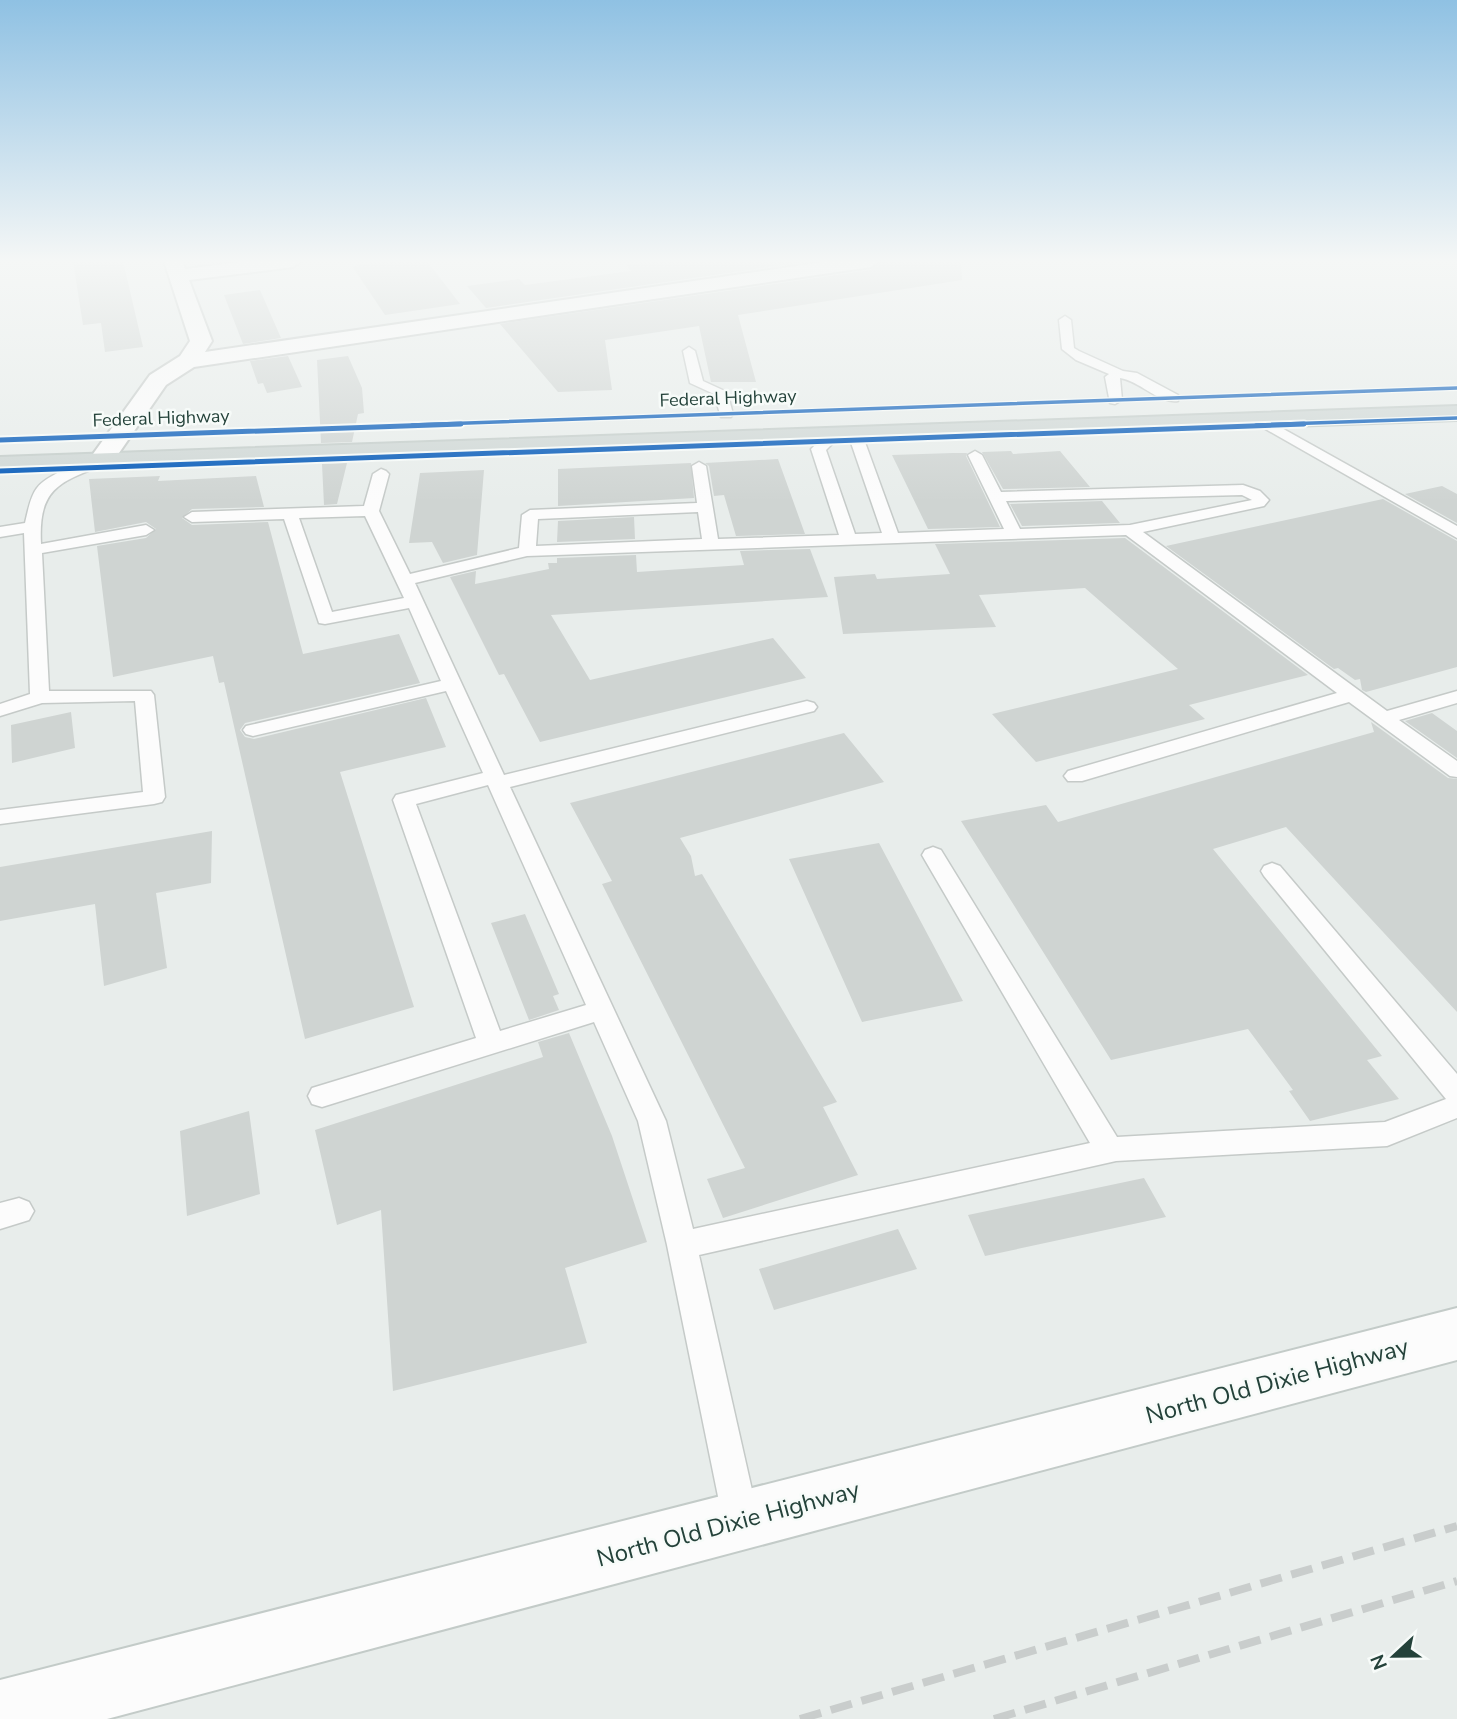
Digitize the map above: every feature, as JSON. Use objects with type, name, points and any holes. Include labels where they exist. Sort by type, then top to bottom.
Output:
[{"type":"main road","name":"Federal Highway","points":[[0,440],[1457,388]]},
{"type":"main road","points":[[844,434],[849,424],[890,416],[1174,405],[1218,397]]},
{"type":"main road","points":[[1253,420],[1275,412],[1303,409],[1457,405]]},
{"type":"main road","name":"Federal Highway","points":[[0,465],[1457,413]]},
{"type":"street","points":[[188,361],[201,341]]},
{"type":"street","points":[[101,461],[158,380],[188,361],[324,341]]},
{"type":"street","points":[[177,394],[196,365],[188,361]]},
{"type":"street","points":[[135,459],[164,414]]},
{"type":"street","name":"North Old Dixie Highway","points":[[0,1714],[1457,1334]]},
{"type":"lane","points":[[1067,341],[1068,349],[1083,362],[1106,366],[1119,374],[1132,376],[1173,398]]},
{"type":"lane","points":[[689,351],[697,383],[720,392],[726,414]]},
{"type":"lane","points":[[1106,366],[1124,360]]},
{"type":"lane","points":[[1115,400],[1112,377],[1119,374]]},
{"type":"lane","points":[[1253,420],[1457,533]]},
{"type":"lane","points":[[848,538],[818,449],[844,434],[891,537]]},
{"type":"lane","points":[[975,455],[1014,533]]},
{"type":"lane","points":[[42,494],[75,471],[101,461]]},
{"type":"lane","points":[[36,463],[42,494],[32,527],[40,696]]},
{"type":"lane","points":[[699,466],[712,544]]},
{"type":"lane","points":[[381,474],[371,511],[652,1121],[682,1245],[741,1521]]},
{"type":"lane","points":[[289,514],[325,618],[527,551],[1130,530],[1258,503],[1261,500],[1255,494],[1243,490],[996,497]]},
{"type":"lane","points":[[527,551],[530,515],[705,506]]},
{"type":"lane","points":[[192,517],[371,511]]},
{"type":"lane","points":[[0,532],[32,527]]},
{"type":"lane","points":[[33,550],[146,530]]},
{"type":"lane","points":[[1130,530],[1457,771]]},
{"type":"lane","points":[[253,730],[453,684]]},
{"type":"lane","points":[[0,710],[40,696],[144,695],[154,797],[0,817]]},
{"type":"lane","points":[[1075,776],[1352,695]]},
{"type":"lane","points":[[1384,718],[1457,697]]},
{"type":"lane","points":[[491,1044],[404,800],[807,707]]},
{"type":"lane","points":[[933,855],[1110,1150]]},
{"type":"lane","points":[[1272,871],[1457,1093]]},
{"type":"lane","points":[[322,1096],[602,1010]]},
{"type":"lane","points":[[682,1245],[1110,1150],[1387,1133],[1457,1106]]},
{"type":"building","points":[[104,341],[142,341],[143,347],[105,352]]},
{"type":"building","points":[[515,341],[605,341],[612,390],[558,392]]},
{"type":"building","points":[[702,341],[745,341],[756,382],[711,382]]},
{"type":"building","points":[[288,356],[302,387],[267,393],[263,383],[258,384],[250,361]]},
{"type":"building","points":[[348,356],[362,388],[364,413],[358,414],[352,442],[321,443],[317,360]]},
{"type":"building","points":[[1011,451],[1013,454],[1060,451],[1090,487],[1003,489],[982,452]]},
{"type":"building","points":[[967,453],[966,456],[1000,527],[928,529],[892,455]]},
{"type":"building","points":[[778,459],[805,534],[736,536],[724,495],[714,496],[709,466],[705,463]]},
{"type":"building","points":[[347,463],[337,504],[324,505],[322,464]]},
{"type":"building","points":[[691,463],[694,498],[558,506],[558,469]]},
{"type":"building","points":[[484,470],[477,555],[443,563],[432,542],[409,543],[420,473]]},
{"type":"building","points":[[160,476],[158,481],[256,476],[264,507],[192,509],[182,518],[192,525],[268,522],[303,654],[399,634],[420,683],[245,723],[240,730],[245,737],[254,739],[426,698],[446,747],[340,772],[414,1007],[305,1039],[224,682],[219,683],[213,656],[113,677],[97,546],[146,538],[156,529],[146,522],[95,532],[89,479]]},
{"type":"building","points":[[1442,486],[1457,494],[1457,523],[1405,494]]},
{"type":"building","points":[[1383,499],[1457,541],[1457,667],[1366,692],[1362,690],[1360,679],[1355,680],[1338,668],[1334,669],[1166,546]]},
{"type":"building","points":[[1102,501],[1120,523],[1022,526],[1010,504]]},
{"type":"building","points":[[634,517],[635,539],[557,542],[558,521]]},
{"type":"building","points":[[1125,538],[1308,675],[1189,705],[1205,719],[1036,762],[992,714],[1178,669],[1085,588],[979,595],[996,627],[843,634],[834,577],[875,574],[877,579],[950,574],[935,544]]},
{"type":"building","points":[[810,549],[828,597],[551,615],[590,680],[773,638],[806,678],[540,742],[504,674],[499,675],[450,577],[476,571],[475,584],[549,569],[548,563],[557,563],[557,558],[636,555],[637,572],[744,565],[740,551]]},
{"type":"building","points":[[71,712],[75,748],[12,763],[11,725]]},
{"type":"building","points":[[1432,713],[1457,731],[1457,758],[1405,721]]},
{"type":"building","points":[[1371,722],[1448,778],[1457,779],[1457,1012],[1286,827],[1213,849],[1382,1056],[1367,1060],[1399,1099],[1310,1121],[1289,1091],[1293,1090],[1248,1029],[1111,1060],[961,821],[1046,805],[1058,822],[1374,732]]},
{"type":"building","points":[[844,733],[884,782],[680,838],[691,856],[695,876],[702,874],[837,1102],[823,1107],[858,1175],[723,1218],[707,1179],[745,1168],[602,884],[612,881],[570,803]]},
{"type":"building","points":[[212,831],[211,883],[156,893],[167,968],[104,986],[95,904],[0,921],[0,867]]},
{"type":"building","points":[[879,843],[963,1001],[862,1022],[789,859]]},
{"type":"building","points":[[525,914],[559,994],[553,996],[559,1010],[529,1020],[491,923]]},
{"type":"building","points":[[569,1033],[612,1136],[647,1242],[565,1268],[587,1343],[393,1391],[381,1210],[337,1225],[315,1130],[543,1057],[538,1042]]},
{"type":"building","points":[[249,1111],[260,1194],[187,1216],[180,1131]]},
{"type":"building","points":[[1144,1178],[1166,1217],[985,1256],[968,1215]]},
{"type":"building","points":[[898,1229],[917,1269],[774,1310],[759,1269]]},
{"type":"railway","points":[[800,1719],[1457,1526]]},
{"type":"railway","points":[[994,1719],[1457,1581]]},
{"type":"cycle path","points":[[0,440],[1457,388]]},
{"type":"cycle path","points":[[0,471],[1457,418]]}]
